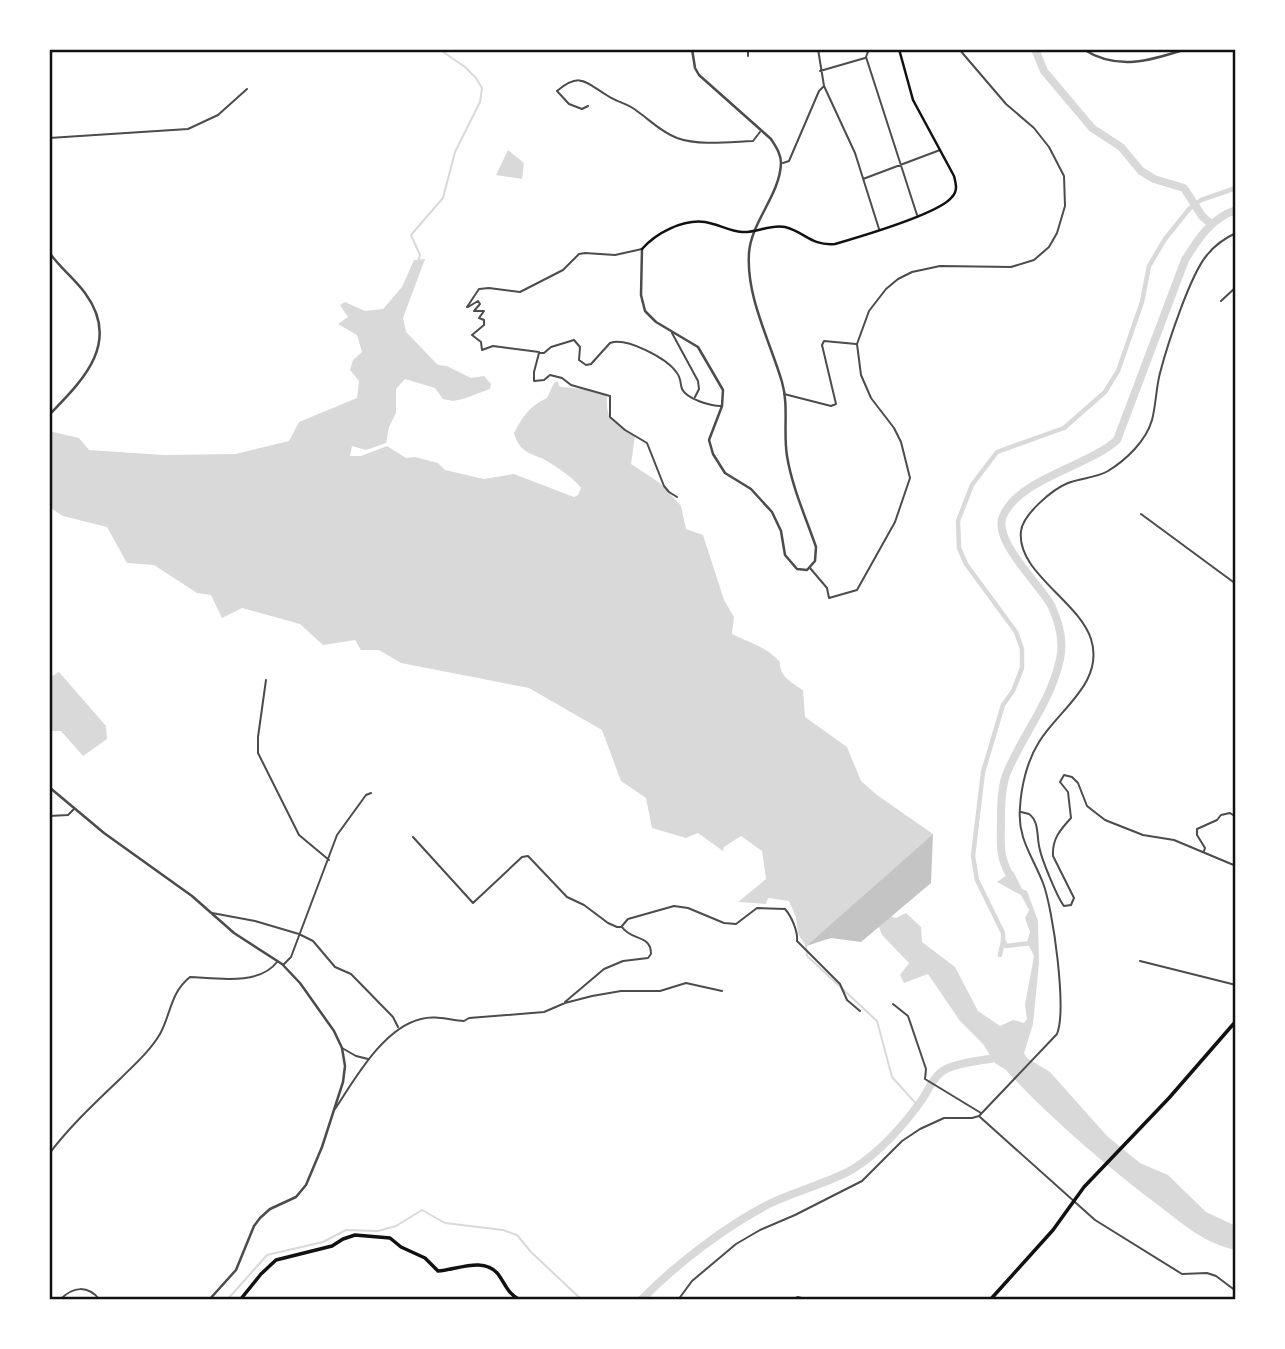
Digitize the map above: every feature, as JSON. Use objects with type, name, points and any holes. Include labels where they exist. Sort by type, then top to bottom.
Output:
[{"type":"main road","points":[[642,249],[651,240],[691,222],[704,222],[740,232],[784,227],[812,242],[835,244],[945,204],[955,194],[954,176],[913,100],[898,49]]},
{"type":"main road","points":[[990,1300],[1053,1230],[1084,1187],[1169,1098],[1236,1021]]},
{"type":"main road","points":[[240,1300],[276,1260],[332,1246],[355,1235],[390,1238],[401,1247],[422,1256],[438,1270],[458,1266],[487,1267],[500,1277],[510,1295],[520,1300]]},
{"type":"street","points":[[692,49],[699,75],[761,131],[778,151],[781,163],[749,254],[752,285],[785,394],[788,463],[817,552],[816,561],[810,568],[800,571],[791,564],[785,555],[778,523],[772,512],[751,489],[725,472],[713,454],[710,436],[722,406],[721,385],[702,351],[693,342],[652,318],[641,301],[642,249],[615,255],[579,254],[563,270],[520,292],[489,288],[476,292],[467,307],[478,301],[480,304],[474,311],[484,311],[479,318],[484,320],[484,325],[472,335],[481,342],[482,350],[493,346],[544,353],[551,347],[572,340],[579,344],[579,360],[586,366],[610,343],[626,341],[676,371],[684,393],[709,405],[722,406]]},
{"type":"street","points":[[748,49],[748,56]]},
{"type":"street","points":[[818,49],[824,86],[855,153],[879,230]]},
{"type":"street","points":[[869,49],[866,57],[918,216]]},
{"type":"street","points":[[810,568],[827,588],[829,598],[857,590],[895,522],[910,478],[901,442],[866,389],[861,376],[857,344],[869,311],[886,289],[912,272],[940,265],[991,268],[1019,266],[1034,260],[1044,253],[1061,222],[1066,193],[1064,176],[1049,147],[1034,128],[1006,104],[958,49]]},
{"type":"street","points":[[1083,49],[1105,61],[1121,64],[1157,58],[1186,49]]},
{"type":"street","points":[[820,71],[866,57]]},
{"type":"street","points":[[588,106],[584,109],[569,104],[557,91],[565,84],[577,80],[591,83],[608,96],[636,110],[657,128],[696,142],[753,141],[761,131]]},
{"type":"street","points":[[781,163],[789,161],[819,91],[824,86]]},
{"type":"street","points":[[49,138],[188,130],[218,115],[247,89]]},
{"type":"street","points":[[862,180],[941,149]]},
{"type":"street","points":[[678,1300],[692,1282],[736,1244],[862,1181],[902,1141],[920,1129],[944,1118],[972,1118],[980,1115],[1054,1040],[1059,1030],[1060,1010],[1052,919],[1044,885],[1023,842],[1019,813],[1034,751],[1086,684],[1093,654],[1090,636],[1082,621],[1024,553],[1022,524],[1031,511],[1061,486],[1106,472],[1140,443],[1153,418],[1160,373],[1197,271],[1215,247],[1236,233]]},
{"type":"street","points":[[49,252],[84,291],[99,328],[96,355],[81,382],[50,414]]},
{"type":"street","points":[[1221,301],[1236,287]]},
{"type":"street","points":[[84,291],[89,288]]},
{"type":"street","points":[[671,330],[698,381],[699,388],[695,398]]},
{"type":"street","points":[[785,394],[831,406],[836,404],[822,345],[824,341],[857,344]]},
{"type":"street","points":[[539,353],[534,381],[544,380],[550,375],[557,376],[571,385],[610,396],[610,417],[625,430],[645,441],[664,486],[677,497]]},
{"type":"street","points":[[1141,514],[1236,584]]},
{"type":"street","points":[[266,680],[258,752],[299,835],[328,860]]},
{"type":"street","points":[[1019,813],[1030,814],[1037,822],[1040,851],[1058,898],[1064,906],[1071,905],[1074,898],[1052,850],[1058,832],[1071,818],[1068,792],[1060,782],[1064,775],[1072,777],[1078,783],[1087,806],[1105,820],[1143,835],[1174,840],[1236,866]]},
{"type":"street","points":[[49,787],[240,938],[283,965],[300,983],[342,1048],[356,1056],[369,1059]]},
{"type":"street","points":[[283,965],[291,957],[337,835],[366,795],[371,793]]},
{"type":"street","points":[[49,816],[68,814],[74,808]]},
{"type":"street","points":[[1203,852],[1204,845],[1197,832],[1199,827],[1230,813],[1236,817]]},
{"type":"street","points":[[413,837],[473,903],[522,857],[528,856],[568,897],[608,923],[622,927],[631,936],[647,941],[652,954],[648,958],[623,961],[604,970],[565,1003]]},
{"type":"street","points":[[622,927],[628,919],[674,906],[688,908],[732,925],[757,908],[785,909],[792,920],[797,941],[840,984],[847,1000],[860,1011]]},
{"type":"street","points":[[211,913],[255,921],[313,941],[335,967],[351,974],[393,1017],[398,1029]]},
{"type":"street","points":[[49,1154],[80,1117],[136,1063],[157,1038],[171,1000],[180,985],[190,977],[236,980],[266,972],[277,961]]},
{"type":"street","points":[[1140,961],[1236,985]]},
{"type":"street","points":[[334,1111],[369,1059],[398,1029],[421,1018],[440,1017],[464,1021],[469,1018],[544,1012],[565,1003],[621,991],[660,991],[686,983],[722,991]]},
{"type":"street","points":[[893,1004],[908,1016],[926,1069],[925,1079],[980,1115],[1095,1220],[1182,1274],[1208,1273],[1236,1291]]},
{"type":"street","points":[[209,1300],[236,1270],[260,1218],[303,1190],[334,1111],[344,1076],[342,1048]]},
{"type":"street","points":[[60,1300],[70,1290],[79,1289],[89,1290],[100,1300]]},
{"type":"street","points":[[791,1300],[798,1297],[809,1300]]},
{"type":"shaded area","points":[[508,150],[524,163],[522,179],[496,175]]},
{"type":"shaded area","points":[[425,259],[403,318],[406,332],[438,365],[447,366],[471,378],[484,376],[491,384],[490,389],[453,401],[443,399],[435,388],[405,379],[396,389],[396,413],[389,427],[386,443],[366,450],[352,446],[350,456],[361,456],[387,446],[406,458],[415,457],[438,463],[445,470],[484,479],[514,474],[574,497],[581,488],[578,484],[546,460],[523,449],[514,433],[527,412],[547,398],[554,383],[558,381],[562,387],[607,396],[608,411],[613,421],[635,436],[631,464],[660,483],[681,506],[686,529],[703,535],[724,600],[734,617],[732,634],[775,657],[780,662],[784,675],[803,690],[805,717],[847,747],[861,781],[933,834],[806,946],[798,934],[796,917],[789,901],[768,898],[766,904],[738,902],[766,879],[762,851],[741,836],[724,847],[723,851],[698,833],[686,838],[652,828],[646,798],[621,781],[602,730],[529,688],[401,663],[379,650],[361,650],[355,640],[323,645],[300,624],[242,608],[222,618],[211,595],[197,593],[154,565],[127,563],[107,527],[63,516],[49,507],[49,431],[79,438],[89,450],[164,455],[236,454],[289,441],[299,422],[357,398],[359,381],[350,370],[353,360],[362,352],[357,335],[338,324],[348,317],[340,305],[345,302],[365,311],[383,309],[402,287],[414,260]]},
{"type":"shaded area","points":[[59,672],[106,726],[107,739],[83,756],[61,731],[49,731],[49,678]]},
{"type":"shaded area","points":[[1013,871],[1022,889],[1027,891],[1038,921],[1039,963],[1033,1024],[1024,1053],[1027,1058],[1050,1072],[1107,1136],[1140,1163],[1168,1175],[1206,1212],[1236,1226],[1236,1250],[1214,1243],[1185,1226],[1079,1141],[1006,1070],[995,1063],[983,1044],[960,1021],[928,974],[904,983],[900,975],[909,963],[882,935],[877,922],[888,915],[896,918],[906,913],[921,927],[922,942],[955,967],[978,1011],[1000,1026],[1013,1020],[1024,1023],[1027,1019],[1025,1005],[1034,956],[1027,942],[1030,932],[1025,918],[1029,910],[1021,895],[997,882]]},
{"type":"building","points":[[933,834],[931,883],[861,942],[831,938],[806,946]]},
{"type":"waterway","points":[[418,262],[420,255],[411,235],[443,198],[455,152],[480,102],[482,88],[465,67],[439,49]]},
{"type":"waterway","points":[[1035,49],[1044,71],[1092,128],[1121,147],[1141,171],[1154,179],[1184,188],[1202,216],[1211,224]]},
{"type":"waterway","points":[[1031,943],[1006,946],[1003,933],[977,880],[973,856],[983,772],[1003,705],[1013,691],[1022,668],[1022,649],[1016,632],[966,564],[959,548],[958,521],[972,485],[997,452],[1064,428],[1105,392],[1118,371],[1142,302],[1149,266],[1165,239],[1190,208],[1201,200],[1236,188]]},
{"type":"waterway","points":[[1014,883],[1003,861],[1001,848],[1003,787],[1013,760],[1056,675],[1061,639],[1052,607],[1004,538],[1001,526],[1003,516],[1024,492],[1117,440],[1185,260],[1212,224],[1236,210]]},
{"type":"waterway","points":[[1000,955],[1003,941]]},
{"type":"waterway","points":[[806,945],[807,956],[877,1021],[892,1077],[919,1107],[919,1104]]},
{"type":"waterway","points":[[641,1300],[685,1260],[736,1223],[769,1204],[833,1179],[863,1162],[899,1129],[935,1078],[943,1071],[961,1064],[1000,1057]]},
{"type":"waterway","points":[[227,1300],[267,1255],[323,1242],[346,1230],[378,1231],[396,1226],[422,1210],[445,1223],[503,1230],[517,1235],[531,1252],[582,1300]]}]
